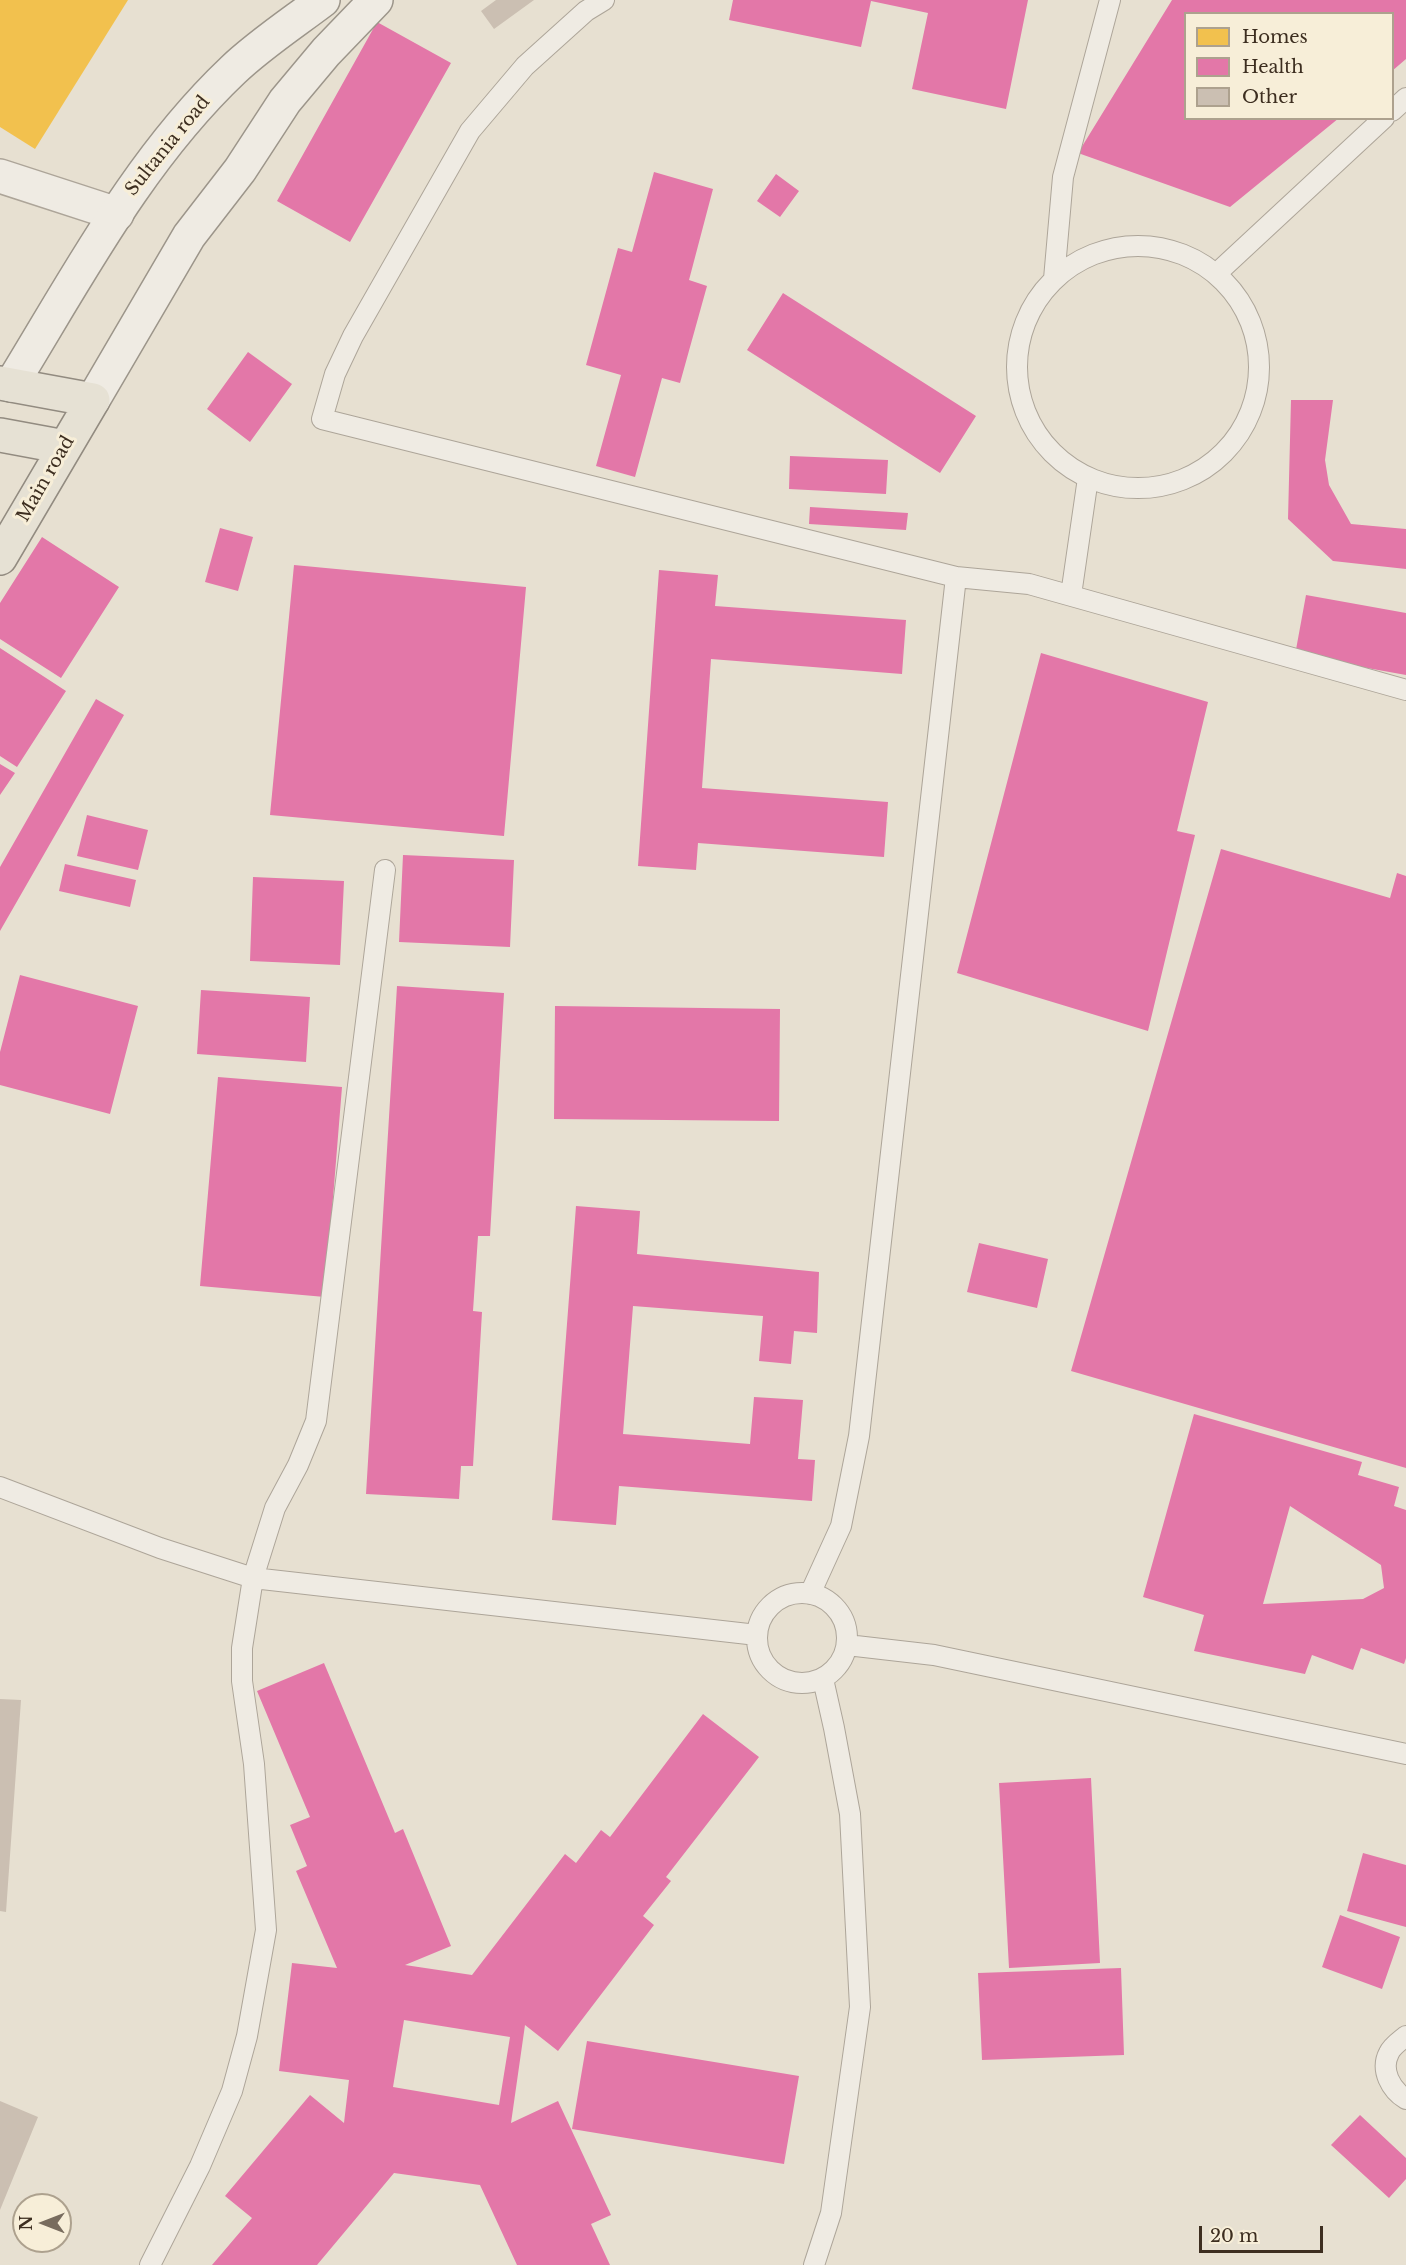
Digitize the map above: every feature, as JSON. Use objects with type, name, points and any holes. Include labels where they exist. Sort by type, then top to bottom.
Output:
[{"type":"main road","name":"Sultania road","points":[[4,390],[139,177],[189,116],[234,68],[323,0]]},
{"type":"main road","points":[[4,390],[93,400],[189,236],[240,170],[285,101],[326,52],[376,0]]},
{"type":"main road","points":[[0,176],[117,214]]},
{"type":"main road","name":"Main road","points":[[0,558],[93,400]]},
{"type":"main road","points":[[0,435],[65,447]]},
{"type":"lane","points":[[604,0],[586,11],[525,66],[470,130],[353,336],[335,374],[322,419],[956,577],[1029,584],[1406,690]]},
{"type":"lane","points":[[1054,279],[1063,177],[1110,0]]},
{"type":"lane","points":[[1394,109],[1406,98]]},
{"type":"lane","points":[[1216,274],[1382,120]]},
{"type":"lane","points":[[1124,245],[1163,247],[1200,261],[1231,287],[1252,322],[1260,363],[1255,404],[1235,440],[1206,469],[1168,485],[1128,489],[1088,478],[1056,456],[1032,425],[1019,388],[1018,348],[1030,310],[1054,279],[1086,257],[1124,245]]},
{"type":"lane","points":[[1071,595],[1088,478]]},
{"type":"lane","points":[[810,1594],[841,1526],[859,1436],[956,577]]},
{"type":"lane","points":[[150,2265],[200,2166],[232,2091],[247,2036],[266,1930],[254,1764],[242,1681],[242,1648],[253,1578],[275,1508],[298,1464],[316,1421],[385,870]]},
{"type":"lane","points":[[0,1487],[160,1548],[253,1578],[757,1635]]},
{"type":"lane","points":[[803,1593],[831,1603],[841,1615],[846,1630],[846,1645],[842,1658],[834,1671],[822,1679],[809,1683],[794,1683],[769,1670],[761,1658],[757,1635],[763,1614],[773,1602],[787,1595],[803,1593]]},
{"type":"lane","points":[[846,1645],[934,1655],[1406,1754]]},
{"type":"lane","points":[[814,2265],[831,2213],[860,2007],[850,1814],[822,1679]]},
{"type":"lane","points":[[1406,2036],[1388,2055],[1385,2068],[1390,2083],[1400,2096],[1406,2099]]},
{"type":"building: Homes","points":[[0,0],[128,0],[35,149],[0,127]]},
{"type":"building: Health","points":[[733,0],[1028,0],[1006,109],[912,89],[928,13],[871,1],[861,47],[729,20]]},
{"type":"building: Health","points":[[1172,0],[1406,0],[1406,59],[1394,69],[1394,12],[1184,12],[1184,120],[1337,120],[1230,207],[1078,153]]},
{"type":"building: Health","points":[[377,22],[451,63],[350,242],[277,201]]},
{"type":"building: Health","points":[[654,172],[713,189],[689,280],[707,286],[680,383],[662,378],[635,477],[596,466],[621,375],[586,365],[618,248],[632,252]]},
{"type":"building: Health","points":[[776,174],[799,191],[780,217],[757,201]]},
{"type":"building: Health","points":[[783,293],[976,416],[940,473],[747,350]]},
{"type":"building: Health","points":[[248,352],[292,384],[250,442],[207,409]]},
{"type":"building: Health","points":[[1291,400],[1333,400],[1325,460],[1329,485],[1351,524],[1406,529],[1406,569],[1333,561],[1288,519]]},
{"type":"building: Health","points":[[790,456],[888,460],[886,494],[789,489]]},
{"type":"building: Health","points":[[810,507],[908,513],[906,530],[809,524]]},
{"type":"building: Health","points":[[220,528],[253,537],[238,591],[205,582]]},
{"type":"building: Health","points":[[42,537],[119,587],[61,678],[0,639],[0,603]]},
{"type":"building: Health","points":[[294,565],[526,587],[504,836],[270,815]]},
{"type":"building: Health","points":[[659,570],[718,575],[715,606],[906,620],[902,674],[711,659],[702,788],[888,802],[884,857],[698,843],[696,870],[638,866]]},
{"type":"building: Health","points":[[1306,595],[1406,613],[1406,675],[1295,655]]},
{"type":"building: Health","points":[[0,648],[66,691],[17,767],[0,756]]},
{"type":"building: Health","points":[[1041,653],[1208,702],[1177,831],[1195,835],[1148,1031],[957,973]]},
{"type":"building: Health","points":[[96,699],[124,715],[0,931],[0,867]]},
{"type":"building: Health","points":[[0,764],[15,773],[0,795]]},
{"type":"building: Health","points":[[87,815],[148,830],[138,870],[77,856]]},
{"type":"building: Health","points":[[1221,849],[1390,898],[1397,873],[1406,876],[1406,1468],[1071,1371]]},
{"type":"building: Health","points":[[403,855],[514,860],[510,947],[399,942]]},
{"type":"building: Health","points":[[65,864],[136,880],[130,907],[59,891]]},
{"type":"building: Health","points":[[253,877],[344,881],[340,965],[250,961]]},
{"type":"building: Health","points":[[20,975],[138,1006],[110,1114],[0,1085],[0,1052]]},
{"type":"building: Health","points":[[397,986],[504,993],[490,1236],[478,1236],[473,1311],[482,1312],[473,1466],[461,1466],[459,1499],[366,1494]]},
{"type":"building: Health","points":[[201,990],[310,997],[306,1062],[197,1054]]},
{"type":"building: Health","points":[[555,1006],[780,1009],[779,1121],[554,1119]]},
{"type":"building: Health","points":[[218,1077],[342,1087],[325,1297],[200,1286]]},
{"type":"building: Health","points":[[576,1206],[640,1211],[637,1254],[819,1272],[817,1333],[794,1331],[791,1364],[759,1361],[763,1316],[633,1306],[623,1434],[750,1444],[754,1397],[803,1400],[798,1459],[815,1460],[812,1501],[619,1486],[616,1525],[552,1520]]},
{"type":"building: Health","points":[[979,1243],[1048,1259],[1037,1308],[967,1292]]},
{"type":"building: Health","points":[[1194,1414],[1362,1462],[1358,1475],[1399,1487],[1394,1506],[1406,1510],[1406,1658],[1404,1664],[1361,1648],[1353,1670],[1312,1655],[1305,1674],[1194,1651],[1204,1615],[1143,1597]],"holes":[[[1290,1506],[1381,1565],[1384,1588],[1363,1599],[1263,1604]]]},
{"type":"building: Health","points":[[324,1663],[395,1833],[403,1829],[451,1946],[405,1965],[472,1975],[565,1854],[576,1863],[601,1830],[610,1837],[703,1714],[759,1757],[666,1877],[671,1881],[643,1916],[654,1925],[558,2051],[525,2025],[511,2123],[558,2101],[611,2215],[591,2224],[610,2265],[517,2265],[480,2185],[394,2173],[317,2265],[212,2265],[252,2218],[225,2196],[310,2095],[344,2123],[349,2080],[279,2071],[292,1963],[337,1968],[296,1871],[307,1866],[290,1825],[310,1817],[257,1691]],"holes":[[[404,2020],[510,2037],[499,2105],[393,2087]]]},
{"type":"building: Health","points":[[1091,1778],[1100,1963],[1009,1968],[999,1783]]},
{"type":"building: Health","points":[[1363,1853],[1406,1865],[1406,1927],[1347,1911]]},
{"type":"building: Health","points":[[1340,1915],[1400,1937],[1382,1989],[1322,1967]]},
{"type":"building: Health","points":[[1121,1968],[1124,2055],[982,2060],[978,1973]]},
{"type":"building: Health","points":[[587,2041],[799,2076],[784,2164],[572,2129]]},
{"type":"building: Health","points":[[1360,2115],[1406,2158],[1406,2179],[1389,2198],[1331,2145]]},
{"type":"building: Other","points":[[496,0],[534,0],[494,29],[481,11]]},
{"type":"building: Other","points":[[0,1699],[21,1700],[6,1912],[0,1911]]},
{"type":"building: Other","points":[[0,2101],[38,2117],[0,2210]]}]
